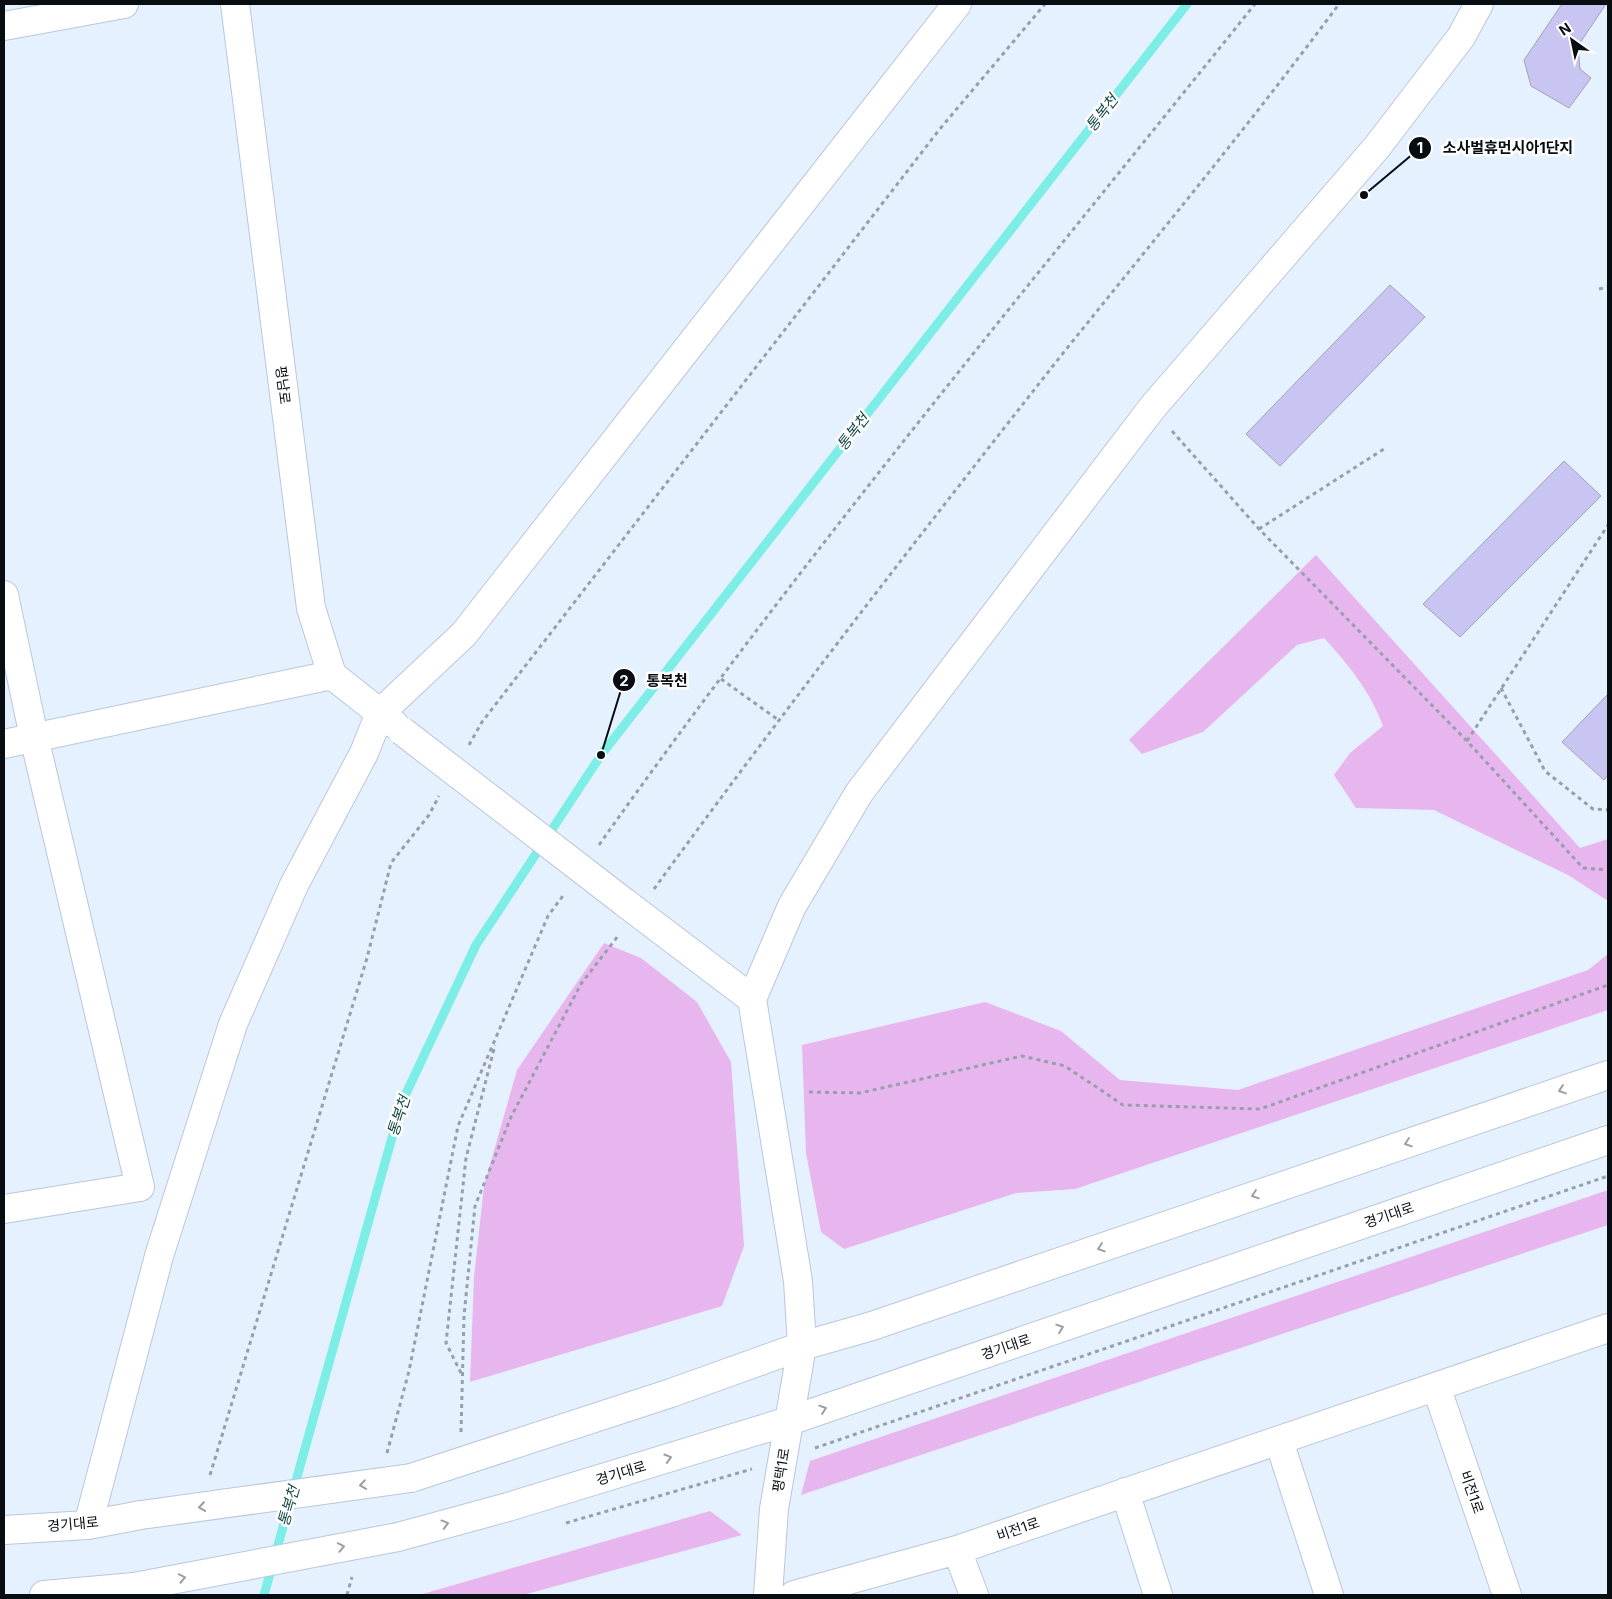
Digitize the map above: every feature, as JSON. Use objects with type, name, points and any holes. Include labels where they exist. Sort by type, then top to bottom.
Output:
[{"type":"street","points":[[4,26],[124,4]]},
{"type":"street","name":"평남로","points":[[235,4],[311,608],[332,675]]},
{"type":"street","points":[[88,1525],[159,1256],[233,1024],[294,885],[364,754],[380,713],[464,634],[957,4]]},
{"type":"street","points":[[4,744],[332,675],[402,731],[752,999],[792,906],[859,793],[1152,408],[1377,147],[1461,37],[1479,4]]},
{"type":"street","points":[[4,595],[34,737],[140,1187],[4,1209]]},
{"type":"street","name":"평택1로","points":[[752,999],[798,1281],[802,1346],[774,1509],[768,1595]]},
{"type":"street","points":[[460,1462],[671,1393],[802,1346],[891,1320],[1608,1075]]},
{"type":"street","name":"경기대로","points":[[44,1595],[134,1587],[398,1536],[508,1507],[789,1421],[1608,1140]]},
{"type":"street","name":"비전1로","points":[[794,1595],[957,1550],[1125,1492],[1607,1332]]},
{"type":"street","name":"비전1로","points":[[1437,1388],[1507,1595]]},
{"type":"street","points":[[1278,1441],[1329,1595]]},
{"type":"street","name":"경기대로","points":[[4,1529],[88,1525],[141,1515],[411,1478],[460,1462]]},
{"type":"street","points":[[1125,1492],[1158,1595]]},
{"type":"street","points":[[957,1550],[974,1595]]},
{"type":"path","points":[[467,748],[482,722],[927,146],[1045,4]]},
{"type":"path","points":[[594,851],[669,746],[927,412],[1255,4]]},
{"type":"path","points":[[460,1462],[464,1316],[475,1206],[511,1117],[581,984],[631,907],[1052,368],[1297,60],[1339,4]]},
{"type":"path","points":[[1599,289],[1608,287]]},
{"type":"path","points":[[1152,408],[1259,529],[1467,741],[1583,868],[1608,870]]},
{"type":"path","points":[[1259,529],[1387,447]]},
{"type":"path","points":[[1467,741],[1608,524]]},
{"type":"path","points":[[721,679],[777,720]]},
{"type":"path","points":[[1501,687],[1545,771],[1593,809],[1608,810]]},
{"type":"path","points":[[208,1482],[367,958],[391,862],[428,815],[443,790]]},
{"type":"path","points":[[386,1455],[409,1371],[458,1126],[548,916],[566,892]]},
{"type":"path","points":[[809,1092],[860,1093],[1022,1056],[1065,1066],[1123,1105],[1260,1109],[1608,985]]},
{"type":"path","points":[[462,1375],[446,1343],[447,1333],[466,1158],[497,1035]]},
{"type":"path","points":[[347,1595],[355,1567]]},
{"type":"shaded area","points":[[1316,555],[1580,848],[1608,839],[1608,901],[1568,875],[1434,810],[1356,808],[1334,775],[1350,753],[1383,726],[1372,701],[1358,679],[1324,638],[1297,645],[1203,732],[1142,754],[1129,740]]},
{"type":"shaded area","points":[[604,943],[641,958],[697,1002],[731,1062],[744,1246],[722,1306],[470,1382],[474,1277],[484,1186],[517,1070]]},
{"type":"shaded area","points":[[1608,954],[1608,1010],[1075,1189],[1016,1193],[844,1249],[821,1232],[806,1153],[802,1045],[985,1002],[1061,1031],[1120,1080],[1238,1090],[1588,970]]},
{"type":"shaded area","points":[[1608,1190],[1608,1225],[801,1495],[810,1461]]},
{"type":"shaded area","points":[[710,1511],[742,1535],[523,1595],[419,1595]]},
{"type":"building","points":[[1562,4],[1606,4],[1578,46],[1580,69],[1591,78],[1569,108],[1531,86],[1524,60]]},
{"type":"building","points":[[1390,285],[1425,317],[1280,466],[1246,434]]},
{"type":"building","points":[[1564,461],[1601,496],[1460,637],[1423,604]]},
{"type":"building","points":[[1608,694],[1608,775],[1604,780],[1562,742]]},
{"type":"waterway","name":"통복천","points":[[264,1595],[402,1102],[476,945],[601,755],[1187,4]]},
{"type":"place","name":"소사벌휴먼시아1단지","points":[[1364,195]]},
{"type":"place","name":"통복천","points":[[601,755]]}]
